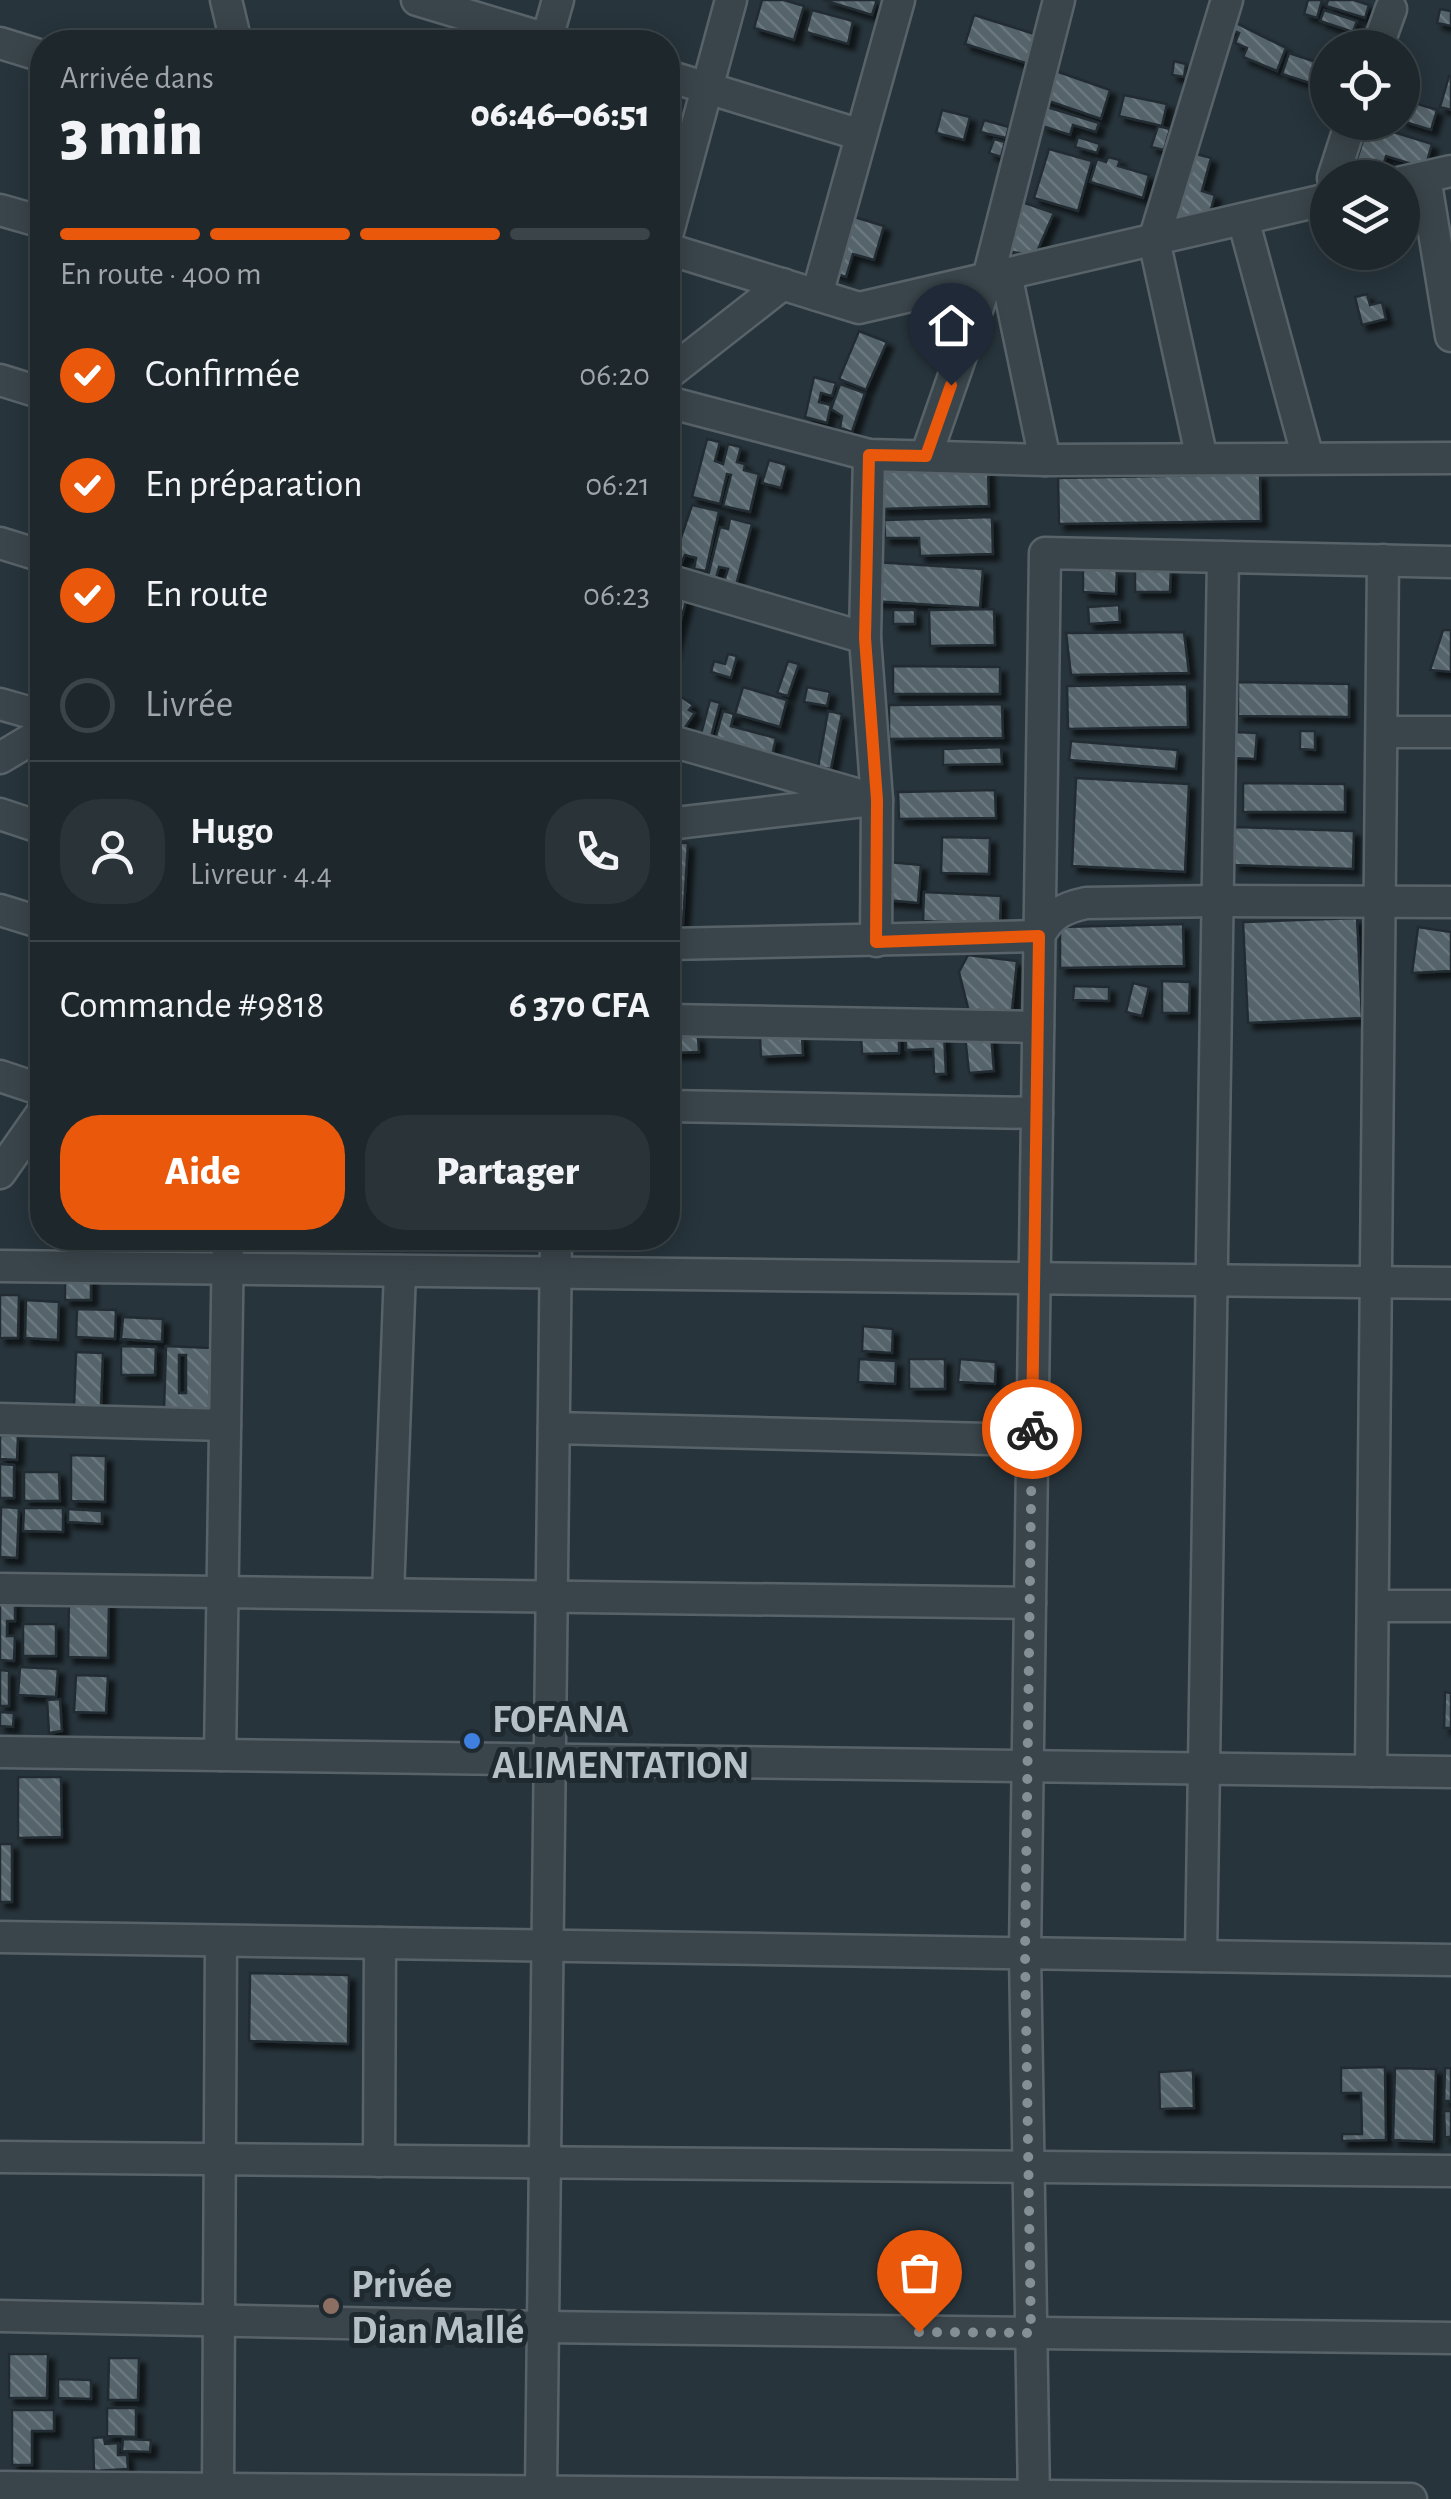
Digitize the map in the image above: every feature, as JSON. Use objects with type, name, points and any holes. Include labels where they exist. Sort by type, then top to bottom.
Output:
[{"type":"street","points":[[226,0],[233,30]]},
{"type":"street","points":[[417,0],[514,30]]},
{"type":"street","points":[[552,30],[558,0]]},
{"type":"street","points":[[680,188],[731,0]]},
{"type":"street","points":[[817,295],[899,0]]},
{"type":"street","points":[[926,456],[997,276],[1059,0]]},
{"type":"street","points":[[1202,459],[1154,240],[1227,0]]},
{"type":"street","points":[[1383,30],[1390,9]]},
{"type":"street","points":[[0,43],[30,52]]},
{"type":"street","points":[[680,80],[861,136]]},
{"type":"street","points":[[1426,177],[1451,336]]},
{"type":"street","points":[[680,253],[859,308],[1243,219],[1310,198]]},
{"type":"street","points":[[0,210],[30,219]]},
{"type":"street","points":[[1243,219],[1308,458]]},
{"type":"street","points":[[997,276],[1045,460]]},
{"type":"street","points":[[680,365],[783,284]]},
{"type":"street","points":[[0,380],[30,389]]},
{"type":"street","points":[[680,405],[869,455],[1045,460],[1451,458]]},
{"type":"street","points":[[869,455],[865,638],[877,800],[876,942]]},
{"type":"street","points":[[0,543],[30,552]]},
{"type":"street","points":[[1034,2498],[1025,1953],[1044,552],[1451,562]]},
{"type":"street","points":[[1200,1956],[1224,557]]},
{"type":"street","points":[[1371,1771],[1384,560]]},
{"type":"street","points":[[680,584],[865,638]]},
{"type":"street","points":[[0,704],[30,713]]},
{"type":"street","points":[[1382,732],[1451,732]]},
{"type":"street","points":[[0,758],[30,740]]},
{"type":"street","points":[[680,743],[877,800]]},
{"type":"street","points":[[680,823],[877,800]]},
{"type":"street","points":[[0,814],[30,824]]},
{"type":"street","points":[[1039,936],[1045,924],[1066,907],[1086,903],[1451,902]]},
{"type":"street","points":[[0,910],[30,919]]},
{"type":"street","points":[[680,944],[1039,936]]},
{"type":"street","points":[[680,1020],[1038,1027]]},
{"type":"street","points":[[0,1076],[30,1086]]},
{"type":"street","points":[[680,1106],[1037,1113]]},
{"type":"street","points":[[0,1174],[30,1130]]},
{"type":"street","points":[[220,1755],[228,1250]]},
{"type":"street","points":[[541,2491],[556,1250]]},
{"type":"street","points":[[0,1266],[1451,1282]]},
{"type":"street","points":[[388,1594],[400,1271]]},
{"type":"street","points":[[0,1419],[225,1426]]},
{"type":"street","points":[[554,1428],[1032,1440]]},
{"type":"street","points":[[0,1589],[1030,1603]]},
{"type":"street","points":[[1373,1606],[1451,1606]]},
{"type":"street","points":[[0,1752],[1451,1772]]},
{"type":"street","points":[[0,1937],[1451,1960]]},
{"type":"street","points":[[221,1941],[219,2321],[232,2492]]},
{"type":"street","points":[[380,1943],[380,2161]]},
{"type":"street","points":[[0,2157],[1451,2171]]},
{"type":"street","points":[[0,2316],[543,2328],[1451,2338]]},
{"type":"street","points":[[0,2487],[76,2493],[403,2495],[541,2491],[1411,2499]]},
{"type":"building","points":[[762,0],[784,0],[804,6],[794,40],[754,28]]},
{"type":"building","points":[[823,0],[877,0],[872,15]]},
{"type":"building","points":[[1308,0],[1322,0],[1317,18],[1304,14]]},
{"type":"building","points":[[1328,0],[1354,0],[1369,5],[1365,18],[1326,6]]},
{"type":"building","points":[[1440,9],[1451,11],[1451,26],[1437,23]]},
{"type":"building","points":[[812,10],[853,21],[848,44],[806,32]]},
{"type":"building","points":[[1324,10],[1357,21],[1354,30],[1347,30],[1320,21]]},
{"type":"building","points":[[974,15],[1041,36],[1032,65],[965,44]]},
{"type":"building","points":[[1230,20],[1286,48],[1277,71],[1243,57],[1247,48],[1235,43],[1239,33],[1226,28]]},
{"type":"building","points":[[1289,53],[1310,60],[1310,83],[1282,74]]},
{"type":"building","points":[[1174,61],[1186,64],[1184,77],[1172,75]]},
{"type":"building","points":[[1050,69],[1110,90],[1101,119],[1040,98]]},
{"type":"building","points":[[1451,77],[1451,110],[1440,107]]},
{"type":"building","points":[[1124,95],[1167,104],[1162,126],[1119,116]]},
{"type":"building","points":[[1420,105],[1437,110],[1431,130],[1420,127]]},
{"type":"building","points":[[1047,107],[1099,123],[1096,132],[1073,125],[1070,135],[1042,126]]},
{"type":"building","points":[[942,110],[970,117],[964,140],[936,133]]},
{"type":"building","points":[[984,120],[1009,127],[1006,138],[980,132]]},
{"type":"building","points":[[1158,126],[1170,129],[1164,150],[1151,147]]},
{"type":"building","points":[[1078,137],[1100,144],[1097,153],[1075,147]]},
{"type":"building","points":[[994,139],[1005,142],[1001,157],[989,153]]},
{"type":"building","points":[[1363,140],[1419,140],[1432,144],[1425,168],[1420,166],[1420,160],[1386,156],[1385,160],[1357,160]]},
{"type":"building","points":[[1049,149],[1092,161],[1078,211],[1034,198]]},
{"type":"building","points":[[1186,151],[1211,158],[1202,191],[1215,195],[1209,216],[1165,221]]},
{"type":"building","points":[[1108,157],[1120,160],[1118,166],[1149,175],[1143,198],[1090,182],[1097,159],[1106,162]]},
{"type":"building","points":[[1019,201],[1054,213],[1035,256],[1002,250]]},
{"type":"building","points":[[848,215],[884,226],[874,260],[853,254],[846,277],[830,272]]},
{"type":"building","points":[[1367,294],[1370,305],[1382,302],[1386,319],[1362,325],[1355,297]]},
{"type":"building","points":[[859,331],[887,342],[866,390],[839,379]]},
{"type":"building","points":[[814,377],[836,383],[832,396],[821,393],[819,402],[831,405],[827,423],[805,417]]},
{"type":"building","points":[[840,384],[865,393],[852,432],[840,428],[842,416],[831,409]]},
{"type":"building","points":[[707,439],[720,442],[715,461],[723,464],[728,444],[741,447],[737,462],[745,464],[744,470],[759,474],[750,512],[723,506],[731,475],[727,474],[720,504],[692,497]]},
{"type":"building","points":[[769,460],[787,465],[781,488],[762,483]]},
{"type":"building","points":[[988,469],[989,506],[882,509],[881,472]]},
{"type":"building","points":[[1260,474],[1261,521],[1059,524],[1058,478]]},
{"type":"building","points":[[692,505],[719,511],[706,571],[694,569],[696,558],[685,555],[680,564],[680,540]]},
{"type":"building","points":[[992,517],[993,554],[920,556],[919,538],[885,538],[884,520]]},
{"type":"building","points":[[730,518],[752,524],[736,585],[724,581],[728,569],[719,567],[716,578],[708,576],[720,527],[728,529]]},
{"type":"building","points":[[875,562],[983,569],[980,608],[872,601]]},
{"type":"building","points":[[1135,567],[1171,568],[1170,592],[1135,592]]},
{"type":"building","points":[[1083,568],[1117,570],[1116,594],[1083,592]]},
{"type":"building","points":[[680,596],[687,598],[680,624]]},
{"type":"building","points":[[1119,605],[1120,622],[1089,624],[1088,607]]},
{"type":"building","points":[[994,609],[995,645],[930,646],[929,610]]},
{"type":"building","points":[[893,610],[915,610],[915,624],[893,624]]},
{"type":"building","points":[[1443,630],[1451,630],[1451,672],[1430,670]]},
{"type":"building","points":[[1184,632],[1189,673],[1071,675],[1066,633]]},
{"type":"building","points":[[728,654],[737,656],[731,678],[711,672],[714,661],[725,664]]},
{"type":"building","points":[[788,661],[799,664],[788,696],[777,693]]},
{"type":"building","points":[[893,666],[1000,667],[1000,694],[893,694]]},
{"type":"building","points":[[1238,682],[1349,684],[1349,717],[1238,716]]},
{"type":"building","points":[[1187,684],[1188,727],[1068,729],[1067,686]]},
{"type":"building","points":[[743,687],[787,700],[780,727],[735,714]]},
{"type":"building","points":[[807,687],[830,692],[827,706],[804,702]]},
{"type":"building","points":[[680,696],[693,705],[689,710],[695,713],[680,735]]},
{"type":"building","points":[[710,700],[720,703],[711,737],[701,734]]},
{"type":"building","points":[[1002,704],[1003,738],[889,739],[889,705]]},
{"type":"building","points":[[723,711],[734,714],[731,726],[776,738],[772,756],[715,740]]},
{"type":"building","points":[[828,711],[842,714],[831,769],[818,767]]},
{"type":"building","points":[[1300,731],[1315,731],[1315,750],[1300,749]]},
{"type":"building","points":[[1233,732],[1257,733],[1255,759],[1231,758]]},
{"type":"building","points":[[1071,741],[1178,750],[1176,769],[1069,760]]},
{"type":"building","points":[[1001,747],[1002,764],[943,765],[943,749]]},
{"type":"building","points":[[1076,778],[1189,784],[1185,872],[1072,866]]},
{"type":"building","points":[[1243,783],[1345,784],[1345,812],[1243,812]]},
{"type":"building","points":[[995,790],[996,818],[899,819],[898,792]]},
{"type":"building","points":[[1235,827],[1354,831],[1353,869],[1234,865]]},
{"type":"building","points":[[942,837],[990,838],[989,874],[941,873]]},
{"type":"building","points":[[680,843],[688,843],[683,924],[680,924]]},
{"type":"building","points":[[889,862],[921,865],[918,903],[886,900]]},
{"type":"building","points":[[924,892],[1001,896],[1000,925],[923,921]]},
{"type":"building","points":[[1357,918],[1362,1018],[1248,1023],[1243,922]]},
{"type":"building","points":[[1183,924],[1184,966],[1060,968],[1060,927]]},
{"type":"building","points":[[1418,927],[1451,932],[1451,971],[1412,973]]},
{"type":"building","points":[[968,955],[1017,961],[1012,1011],[969,1012],[959,972]]},
{"type":"building","points":[[1162,981],[1190,982],[1189,1013],[1162,1013]]},
{"type":"building","points":[[1133,983],[1149,987],[1142,1016],[1126,1012]]},
{"type":"building","points":[[1074,986],[1109,987],[1109,1001],[1073,1000]]},
{"type":"building","points":[[899,1033],[899,1053],[862,1054],[861,1035]]},
{"type":"building","points":[[944,1033],[946,1074],[934,1074],[933,1049],[906,1050],[906,1035]]},
{"type":"building","points":[[991,1034],[994,1071],[969,1073],[965,1036]]},
{"type":"building","points":[[802,1035],[803,1055],[761,1057],[760,1037]]},
{"type":"building","points":[[698,1036],[699,1052],[680,1053],[680,1037]]},
{"type":"building","points":[[65,1272],[91,1272],[91,1300],[65,1300]]},
{"type":"building","points":[[0,1295],[19,1295],[18,1338],[0,1338]]},
{"type":"building","points":[[26,1300],[59,1302],[58,1340],[25,1338]]},
{"type":"building","points":[[77,1309],[116,1310],[115,1339],[76,1337]]},
{"type":"building","points":[[123,1317],[163,1319],[162,1342],[121,1339]]},
{"type":"building","points":[[863,1326],[893,1329],[892,1353],[862,1351]]},
{"type":"building","points":[[121,1346],[156,1347],[155,1375],[121,1375]]},
{"type":"building","points":[[166,1346],[211,1348],[209,1411],[164,1409]],"holes":[[[179,1355],[186,1355],[186,1393],[179,1393]]]},
{"type":"building","points":[[76,1352],[103,1353],[101,1408],[74,1407]]},
{"type":"building","points":[[859,1359],[896,1361],[895,1384],[858,1382]]},
{"type":"building","points":[[909,1359],[945,1359],[945,1389],[909,1389]]},
{"type":"building","points":[[960,1359],[996,1362],[995,1384],[958,1382]]},
{"type":"building","points":[[0,1435],[18,1435],[17,1460],[0,1459]]},
{"type":"building","points":[[71,1455],[106,1456],[105,1502],[71,1501]]},
{"type":"building","points":[[0,1464],[14,1465],[14,1498],[0,1498]]},
{"type":"building","points":[[24,1472],[59,1472],[60,1501],[24,1501]]},
{"type":"building","points":[[1,1507],[19,1508],[17,1558],[0,1557]]},
{"type":"building","points":[[24,1508],[63,1508],[63,1532],[23,1531]]},
{"type":"building","points":[[68,1509],[102,1511],[102,1524],[68,1522]]},
{"type":"building","points":[[69,1599],[109,1600],[108,1658],[68,1657]]},
{"type":"building","points":[[0,1601],[15,1601],[15,1621],[7,1621],[7,1636],[15,1636],[14,1661],[0,1660]]},
{"type":"building","points":[[23,1624],[56,1624],[56,1656],[23,1656]]},
{"type":"building","points":[[20,1667],[58,1669],[56,1697],[18,1695]]},
{"type":"building","points":[[0,1670],[9,1671],[9,1706],[0,1706]]},
{"type":"building","points":[[76,1675],[108,1676],[106,1713],[74,1712]]},
{"type":"building","points":[[1445,1692],[1451,1693],[1451,1728],[1444,1728]]},
{"type":"building","points":[[60,1699],[62,1731],[49,1733],[47,1700]]},
{"type":"building","points":[[0,1712],[14,1713],[13,1727],[0,1726]]},
{"type":"building","points":[[18,1777],[61,1777],[62,1837],[18,1838]]},
{"type":"building","points":[[0,1844],[12,1844],[12,1902],[0,1902]]},
{"type":"building","points":[[250,1973],[349,1975],[348,2044],[249,2041]]},
{"type":"building","points":[[1385,2067],[1386,2140],[1342,2141],[1342,2134],[1362,2134],[1361,2093],[1341,2093],[1341,2068]]},
{"type":"building","points":[[1395,2068],[1436,2069],[1434,2142],[1393,2140]]},
{"type":"building","points":[[1445,2068],[1451,2068],[1451,2101],[1444,2101]]},
{"type":"building","points":[[1193,2070],[1194,2108],[1160,2109],[1159,2072]]},
{"type":"building","points":[[1444,2111],[1451,2111],[1451,2137],[1445,2137]]},
{"type":"building","points":[[9,2354],[48,2354],[47,2398],[9,2398]]},
{"type":"building","points":[[109,2358],[139,2358],[138,2400],[108,2400]]},
{"type":"building","points":[[58,2379],[91,2380],[91,2399],[58,2398]]},
{"type":"building","points":[[107,2408],[136,2408],[136,2437],[107,2436]]},
{"type":"building","points":[[12,2410],[54,2410],[54,2431],[32,2431],[32,2465],[12,2465]]},
{"type":"building","points":[[104,2437],[105,2444],[118,2443],[118,2455],[127,2455],[128,2469],[94,2471],[93,2438]]},
{"type":"building","points":[[123,2439],[151,2440],[150,2452],[122,2451]]},
{"type":"way so far","points":[[919,2332],[1031,2333],[1025,1953],[1032,1429]]},
{"type":"place","name":"FOFANA ALIMENTATION","points":[[472,1741]]},
{"type":"place","name":"Privée Dian Mallé","points":[[331,2306]]},
{"type":"route","points":[[951,385],[926,456],[869,455],[865,638],[877,800],[876,942],[1039,936],[1032,1429]]}]
